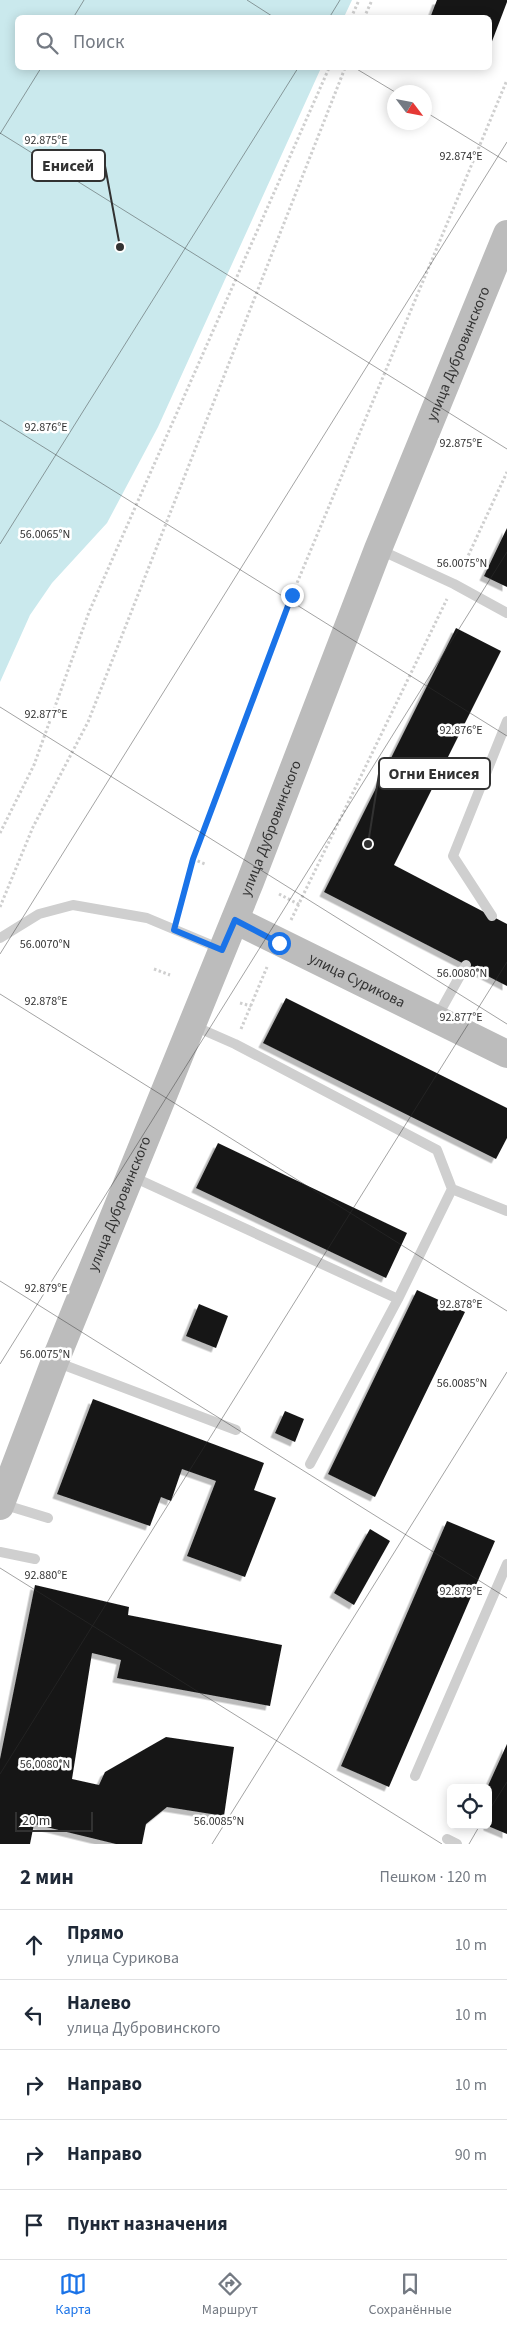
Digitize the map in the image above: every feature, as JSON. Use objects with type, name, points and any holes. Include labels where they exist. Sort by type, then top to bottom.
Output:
[{"type":"main road","name":"улица Дубровинского","points":[[0,1505],[55,1361],[235,920],[378,549],[507,234]]},
{"type":"main road","name":"улица Сурикова","points":[[235,920],[507,1054]]},
{"type":"lane","points":[[378,549],[454,584],[507,613]]},
{"type":"lane","points":[[492,916],[453,856],[507,721]]},
{"type":"lane","points":[[0,938],[39,914],[73,906],[147,918],[222,950]]},
{"type":"lane","points":[[437,1018],[466,965]]},
{"type":"lane","points":[[193,1025],[235,1044],[437,1150],[452,1189],[507,1212]]},
{"type":"lane","points":[[130,1176],[398,1298]]},
{"type":"lane","points":[[310,1464],[398,1298],[452,1189]]},
{"type":"lane","points":[[55,1361],[236,1430]]},
{"type":"lane","points":[[0,1505],[48,1518]]},
{"type":"lane","points":[[0,1552],[35,1559]]},
{"type":"lane","points":[[415,1776],[507,1564]]},
{"type":"lane","points":[[447,1839],[457,1844]]},
{"type":"path","points":[[352,15],[359,0]]},
{"type":"path","points":[[365,15],[372,0]]},
{"type":"path","points":[[0,833],[34,765],[89,612],[328,70]]},
{"type":"path","points":[[0,907],[33,827],[88,722],[344,70]]},
{"type":"path","points":[[174,930],[193,859],[292,595],[507,80]]},
{"type":"path","points":[[294,914],[507,472]]},
{"type":"path","points":[[193,859],[205,864]]},
{"type":"path","points":[[279,894],[300,905]]},
{"type":"path","points":[[235,1044],[267,967]]},
{"type":"path","points":[[154,969],[170,975]]},
{"type":"path","points":[[240,1003],[250,1006]]},
{"type":"water","points":[[0,0],[352,0],[345,15],[15,15],[15,70],[320,70],[158,427],[107,523],[52,583],[30,615],[0,682]]},
{"type":"building","points":[[437,0],[507,0],[492,41],[492,15],[431,15]]},
{"type":"building","points":[[507,528],[507,587],[484,576]]},
{"type":"building","points":[[456,628],[501,651],[394,865],[507,924],[507,986],[324,892]]},
{"type":"building","points":[[286,998],[507,1108],[507,1138],[496,1159],[263,1043]]},
{"type":"building","points":[[218,1143],[407,1233],[386,1278],[196,1188]]},
{"type":"building","points":[[417,1290],[465,1312],[375,1497],[328,1474]]},
{"type":"building","points":[[199,1304],[228,1316],[216,1348],[186,1336]]},
{"type":"building","points":[[93,1399],[264,1463],[254,1490],[276,1498],[245,1577],[187,1556],[216,1481],[182,1469],[171,1501],[161,1497],[150,1526],[57,1494]]},
{"type":"building","points":[[285,1411],[304,1419],[295,1442],[275,1433]]},
{"type":"building","points":[[447,1521],[495,1541],[389,1787],[341,1766]]},
{"type":"building","points":[[370,1529],[390,1541],[354,1605],[334,1593]]},
{"type":"building","points":[[35,1585],[129,1607],[128,1615],[282,1645],[270,1706],[117,1678],[121,1660],[92,1653],[72,1779],[99,1785],[105,1772],[166,1737],[234,1747],[224,1816],[167,1807],[146,1824],[142,1844],[116,1844],[34,1824],[30,1844],[0,1844],[0,1759]]},
{"type":"building","points":[[507,1744],[507,1834],[492,1828],[492,1784],[489,1784]]},
{"type":"place","name":"Енисей","points":[[120,247]]},
{"type":"place","name":"Огни Енисея","points":[[368,844]]},
{"type":"route","points":[[279,943],[235,920],[222,950],[174,930],[193,859],[292,595]]}]
